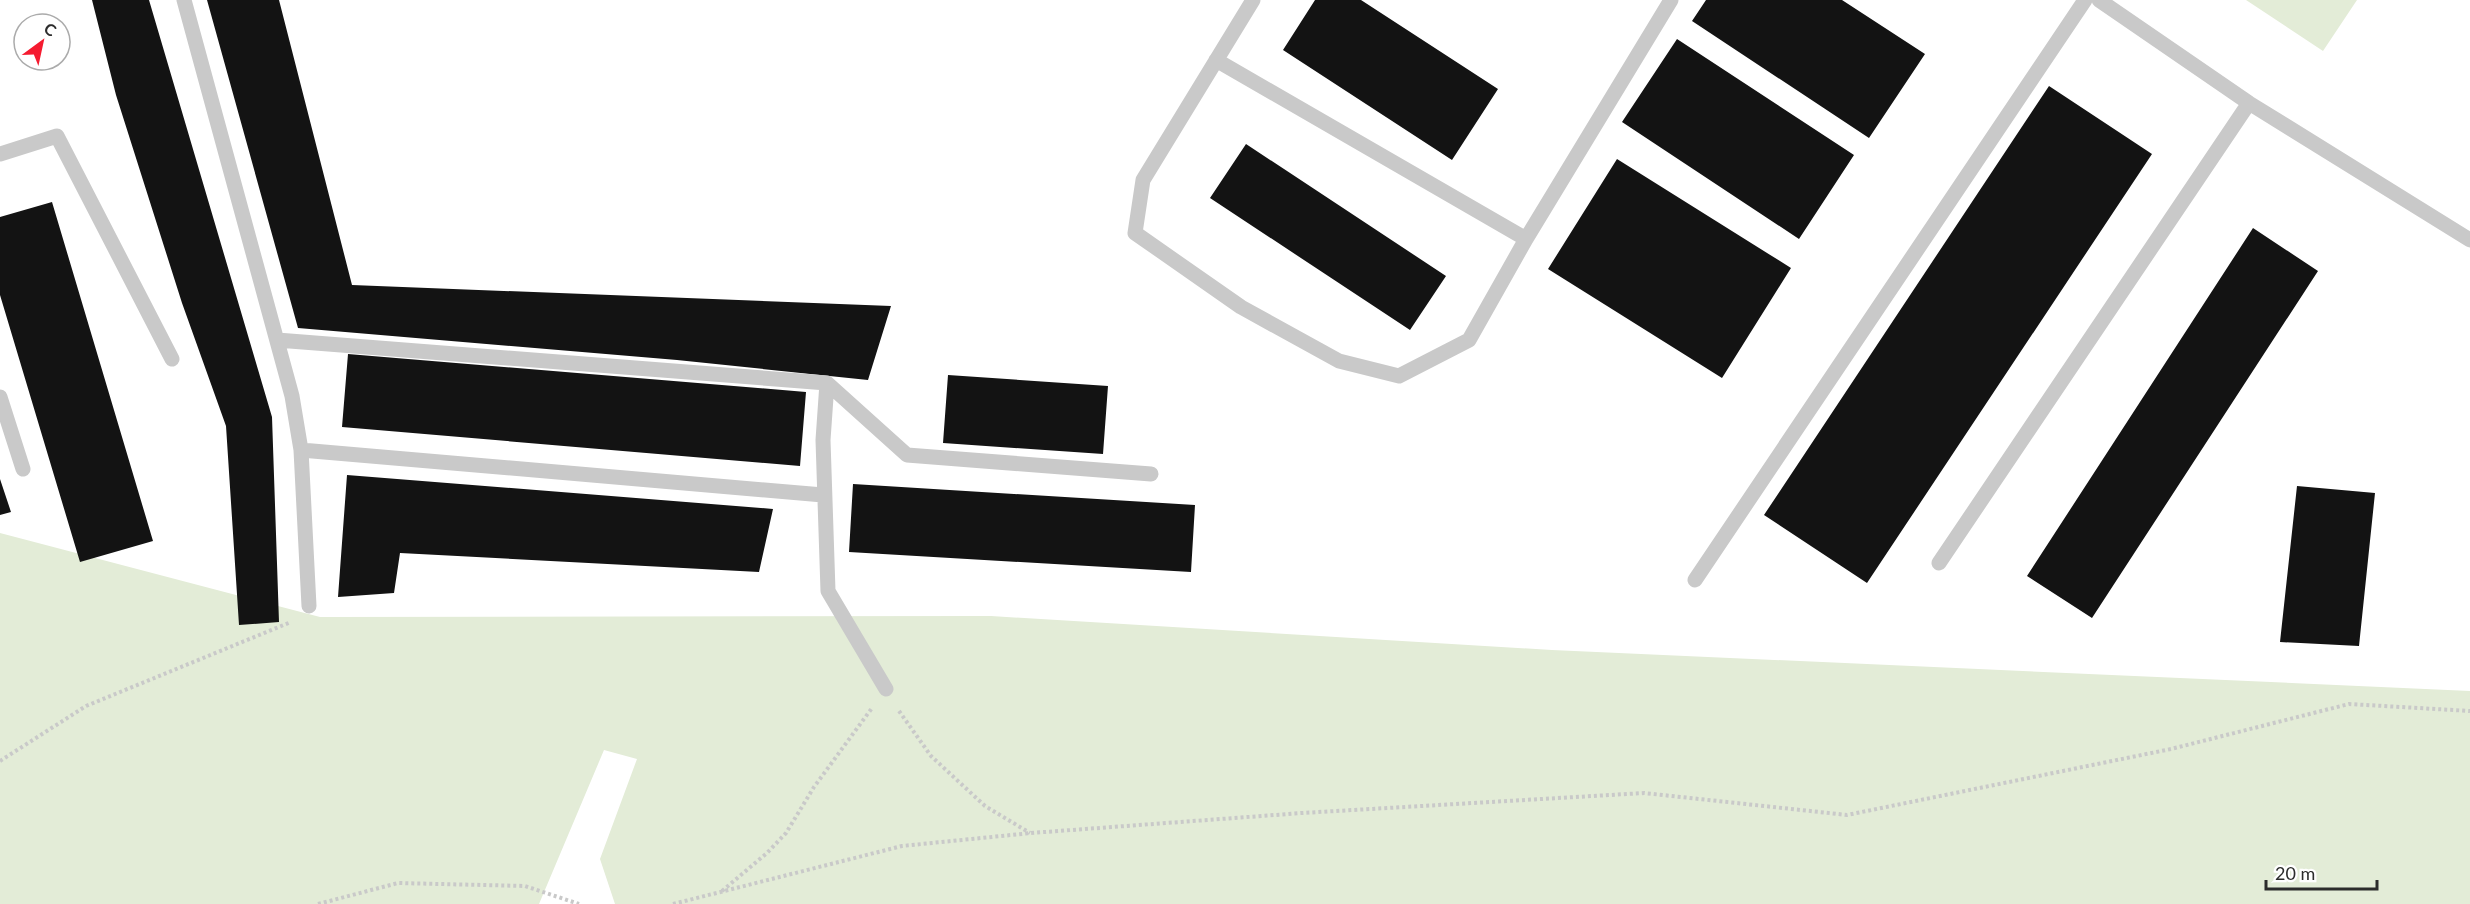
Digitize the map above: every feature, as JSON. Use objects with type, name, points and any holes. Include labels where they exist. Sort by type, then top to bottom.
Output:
[{"type":"lane","points":[[184,0],[292,396],[301,450],[309,606]]},
{"type":"lane","points":[[1253,0],[1143,180],[1135,232],[1241,307],[1340,361],[1399,376],[1469,340],[1526,239],[1671,0]]},
{"type":"lane","points":[[1695,580],[2085,0]]},
{"type":"lane","points":[[2099,0],[2249,103],[2470,240]]},
{"type":"lane","points":[[1216,60],[1526,239]]},
{"type":"lane","points":[[1939,563],[2249,103]]},
{"type":"lane","points":[[0,154],[57,136],[172,359]]},
{"type":"lane","points":[[276,340],[827,383],[908,455],[1151,474]]},
{"type":"lane","points":[[827,383],[823,440],[823,495],[828,591],[886,689]]},
{"type":"lane","points":[[0,397],[23,469]]},
{"type":"lane","points":[[301,450],[823,495]]},
{"type":"path","points":[[0,761],[86,706],[290,623],[309,606]]},
{"type":"path","points":[[721,892],[767,853],[786,833],[814,787],[886,689],[909,728],[931,756],[985,806],[1031,833]]},
{"type":"path","points":[[673,904],[902,846],[1031,833],[1302,813],[1644,793],[1847,815],[2171,749],[2349,704],[2470,711]]},
{"type":"path","points":[[318,904],[398,883],[525,886],[579,904]]},
{"type":"green space","points":[[2246,0],[2357,0],[2323,51]]},
{"type":"green space","points":[[0,533],[320,617],[991,616],[1552,650],[2470,691],[2470,904],[615,904],[600,859],[637,759],[604,750],[539,904],[0,904]]},
{"type":"building","points":[[92,0],[149,0],[272,417],[279,622],[239,625],[226,426],[182,303],[116,95]]},
{"type":"building","points":[[207,0],[279,0],[352,285],[891,306],[868,380],[677,360],[298,328]]},
{"type":"building","points":[[1315,0],[1361,0],[1498,89],[1452,160],[1283,50]]},
{"type":"building","points":[[1706,0],[1842,0],[1925,54],[1869,138],[1692,21]]},
{"type":"building","points":[[1677,39],[1854,155],[1799,239],[1622,122]]},
{"type":"building","points":[[2049,86],[2152,154],[1867,583],[1764,515]]},
{"type":"building","points":[[1246,144],[1446,276],[1410,330],[1210,198]]},
{"type":"building","points":[[1617,159],[1791,268],[1722,378],[1548,269]]},
{"type":"building","points":[[52,202],[153,541],[80,562],[0,295],[0,217]]},
{"type":"building","points":[[2253,228],[2318,271],[2092,618],[2027,576]]},
{"type":"building","points":[[348,354],[806,392],[800,466],[342,427]]},
{"type":"building","points":[[948,375],[1108,386],[1103,454],[943,443]]},
{"type":"building","points":[[347,475],[773,509],[759,572],[400,553],[394,593],[338,597]]},
{"type":"building","points":[[0,479],[11,512],[0,515]]},
{"type":"building","points":[[853,484],[1195,505],[1191,572],[849,552]]},
{"type":"building","points":[[2297,486],[2375,493],[2359,646],[2280,642]]}]
